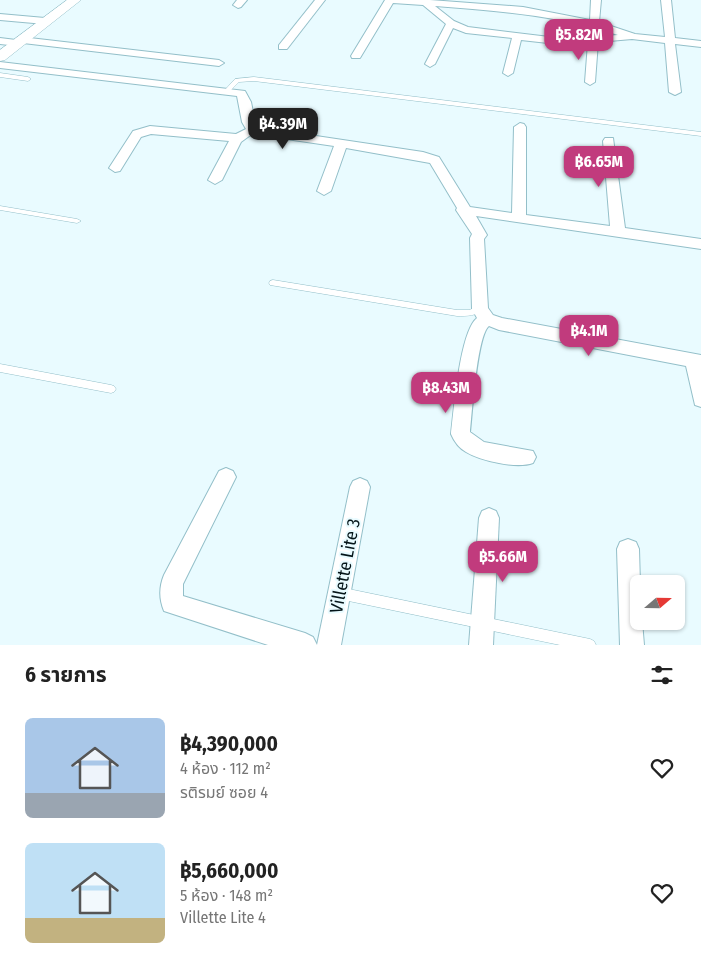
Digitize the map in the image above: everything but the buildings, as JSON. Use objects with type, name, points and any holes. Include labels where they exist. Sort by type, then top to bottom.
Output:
[{"type":"street","points":[[0,57],[75,0]]},
{"type":"street","points":[[283,47],[320,0]]},
{"type":"street","points":[[356,56],[392,0],[427,4],[524,5],[634,37],[701,44]]},
{"type":"street","points":[[594,24],[596,0]]},
{"type":"street","points":[[666,0],[675,92]]},
{"type":"street","points":[[427,4],[451,23],[466,30],[566,42],[634,37]]},
{"type":"street","points":[[0,17],[45,21]]},
{"type":"street","points":[[430,64],[451,23]]},
{"type":"street","points":[[508,73],[517,37]]},
{"type":"street","points":[[0,41],[77,46],[219,63]]},
{"type":"street","points":[[590,82],[593,41]]},
{"type":"street","points":[[66,57],[77,46]]},
{"type":"street","points":[[0,65],[241,93],[244,98],[249,127],[252,130]]},
{"type":"street","points":[[519,219],[520,127]]},
{"type":"street","points":[[215,180],[238,138],[252,130],[423,156],[434,160],[442,169],[464,210],[480,234],[477,238],[483,314],[471,351],[460,434],[463,440],[483,451],[526,457]]},
{"type":"street","points":[[115,168],[137,134],[144,131],[238,138]]},
{"type":"street","points":[[609,141],[618,232]]},
{"type":"street","points":[[324,192],[341,144]]},
{"type":"street","points":[[464,210],[701,244]]},
{"type":"street","points":[[483,314],[499,324],[697,361],[701,400]]},
{"type":"street","points":[[226,477],[172,583],[172,602],[185,608],[306,645]]},
{"type":"street","name":"Villette Lite 3","points":[[329,645],[360,487]]},
{"type":"street","points":[[480,645],[489,518]]},
{"type":"street","points":[[628,549],[632,645]]},
{"type":"lane","points":[[0,75],[28,79]]},
{"type":"lane","points":[[227,91],[237,80],[254,79],[701,134]]},
{"type":"lane","points":[[0,208],[77,221]]},
{"type":"lane","points":[[273,283],[457,313],[483,314]]},
{"type":"lane","points":[[0,368],[110,389]]},
{"type":"lane","points":[[339,593],[482,621],[590,645]]}]
